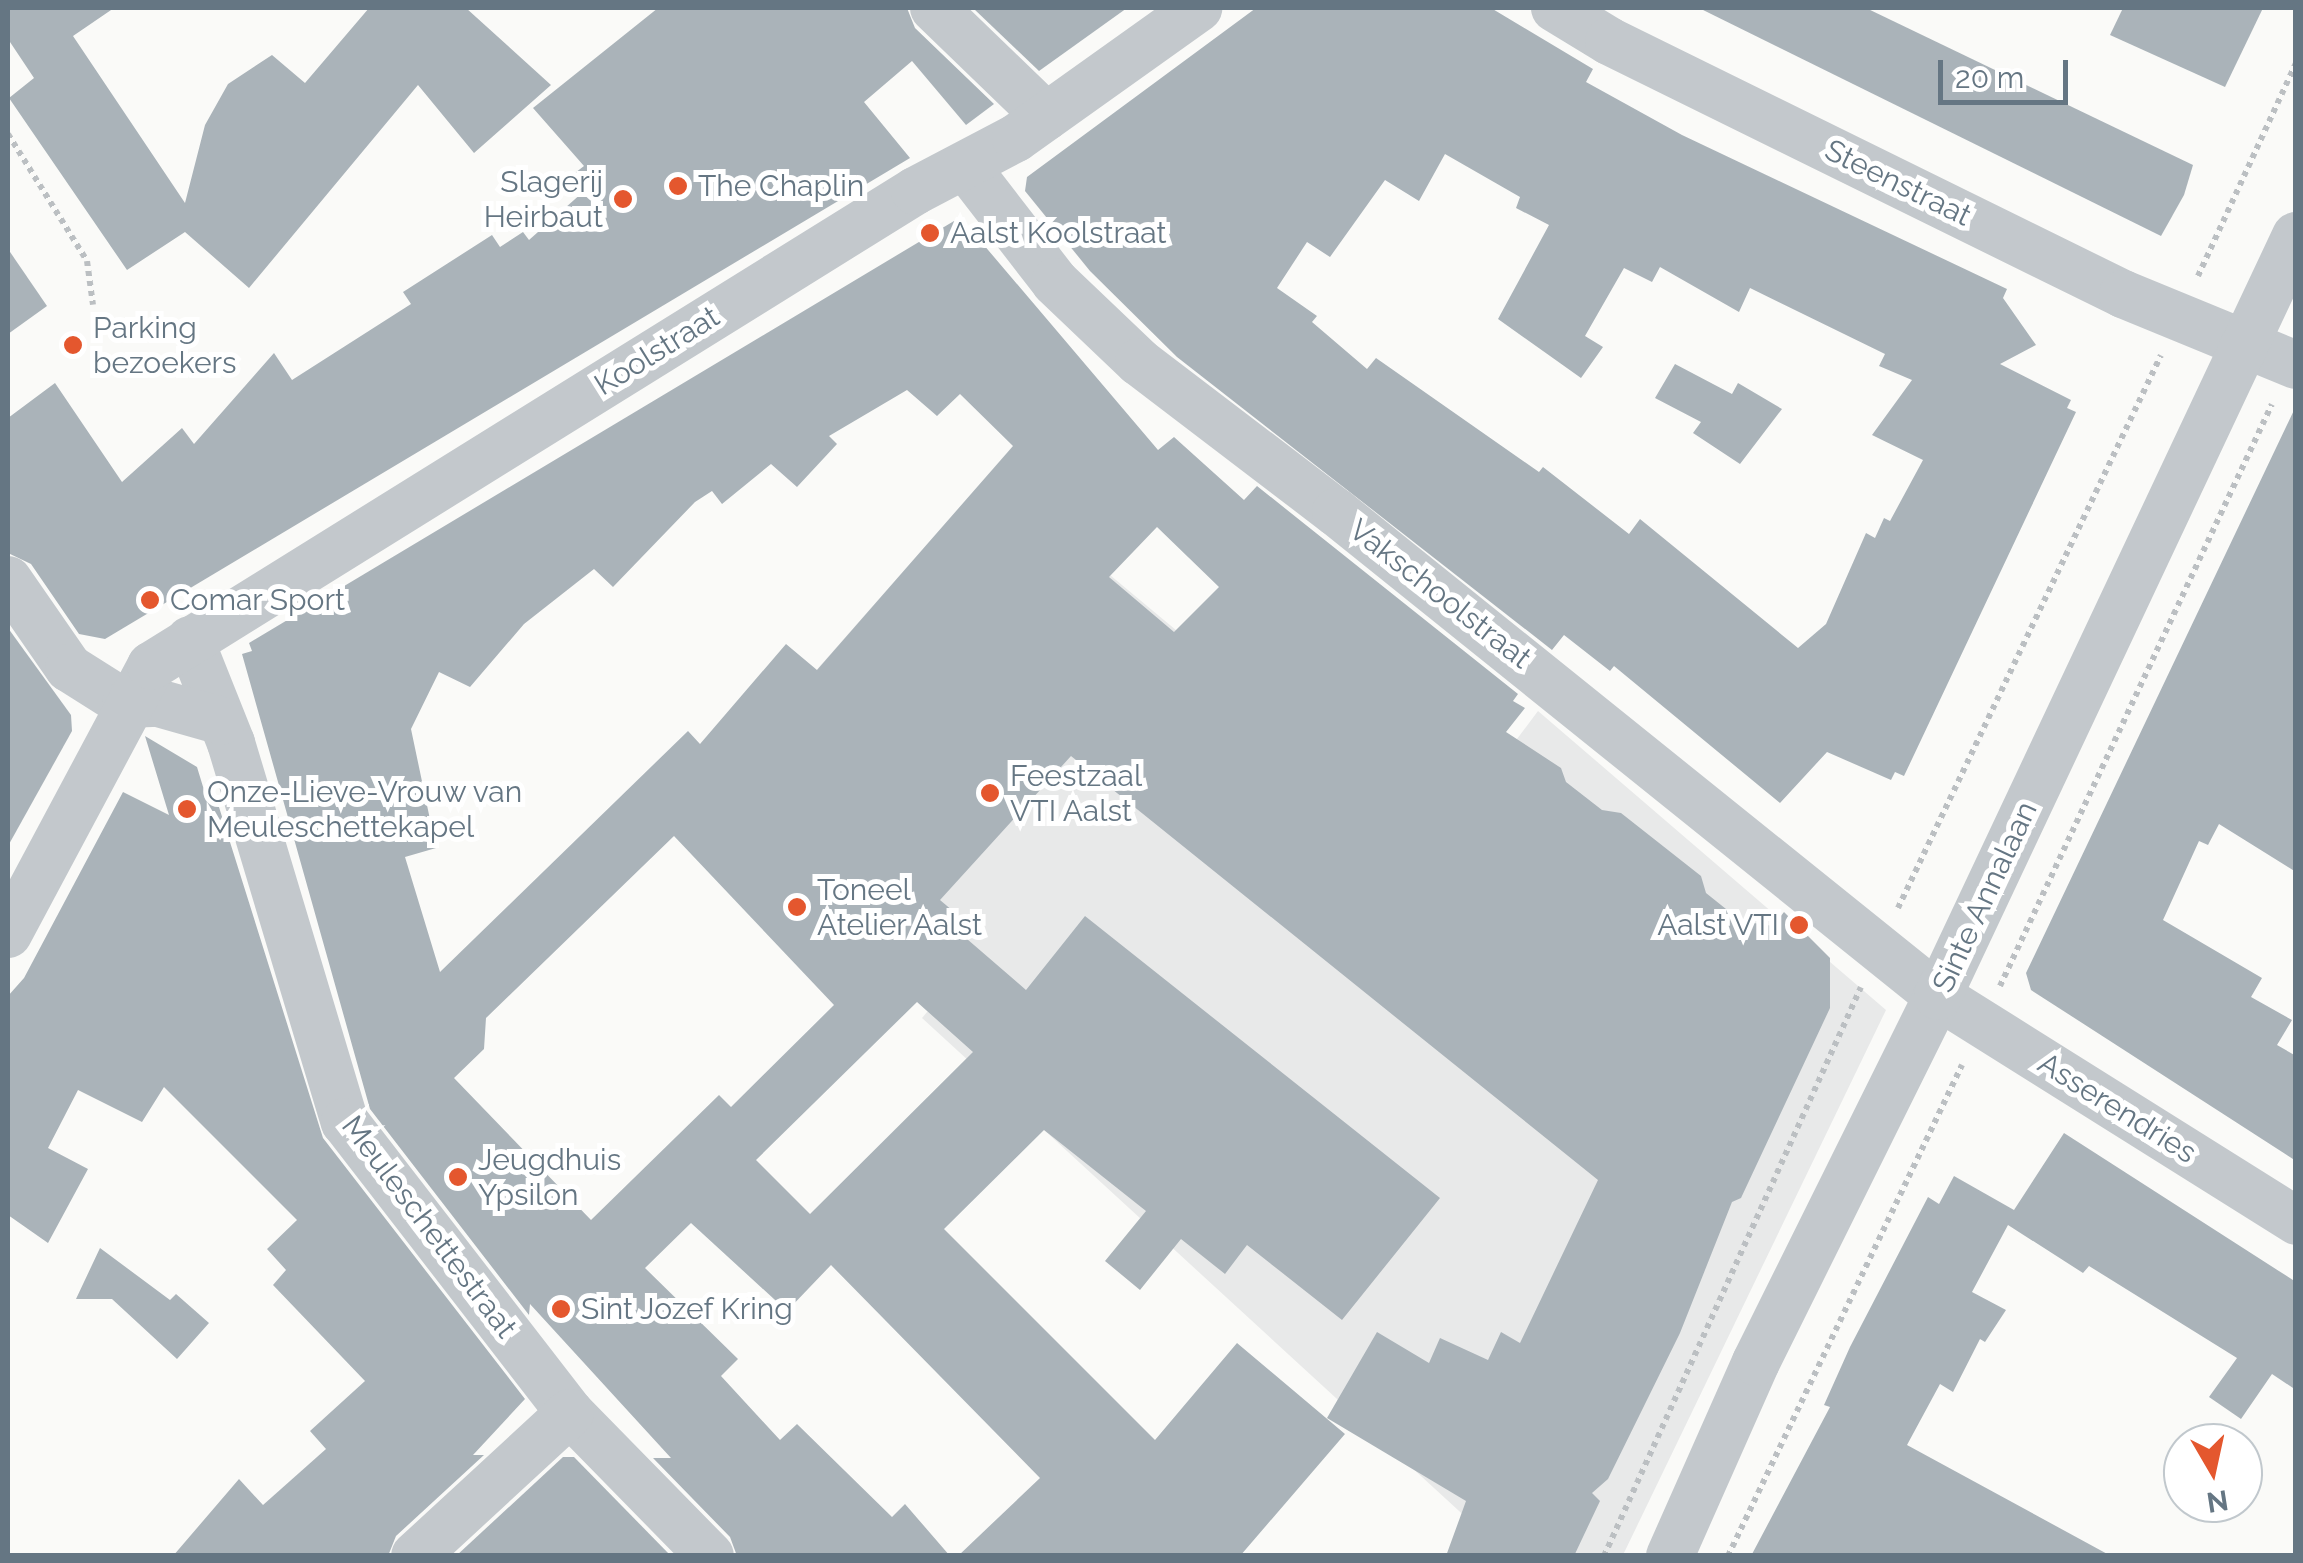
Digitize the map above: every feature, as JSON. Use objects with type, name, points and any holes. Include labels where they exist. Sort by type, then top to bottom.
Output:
[{"type":"street","points":[[934,8],[1046,116]]},
{"type":"street","name":"Koolstraat","points":[[8,934],[126,704],[151,666],[916,191],[966,168],[1198,8]]},
{"type":"street","name":"Steenstraat","points":[[1555,8],[1645,58],[2180,317],[2249,342],[2294,364]]},
{"type":"street","name":"Vakschoolstraat","points":[[966,168],[1055,282],[1138,362],[1938,996]]},
{"type":"street","name":"Sinte Annalaan","points":[[1670,1556],[1756,1362],[1938,996],[2296,236]]},
{"type":"street","points":[[8,580],[69,668],[126,704],[158,703],[222,721]]},
{"type":"street","name":"Meuleschettestraat","points":[[190,640],[222,721],[345,1122],[570,1414],[710,1556]]},
{"type":"street","name":"Asserendries","points":[[1938,996],[2296,1221]]},
{"type":"street","points":[[414,1556],[570,1414]]},
{"type":"path","points":[[1604,1556],[1879,947],[2180,317],[2296,63]]},
{"type":"path","points":[[8,134],[87,261],[93,305]]},
{"type":"path","points":[[1728,1556],[2294,364]]},
{"type":"shaded area","points":[[989,474],[1436,847],[1538,711],[1886,1010],[1623,1555],[1507,1555],[922,1018],[949,986],[726,773]]},
{"type":"building","points":[[8,8],[114,8],[73,36],[185,203],[205,125],[228,84],[272,55],[305,83],[369,8],[466,8],[551,85],[474,153],[418,85],[249,288],[185,232],[127,270],[9,98],[34,78],[8,39]]},
{"type":"building","points":[[658,8],[907,8],[915,28],[994,104],[966,125],[912,61],[864,102],[910,158],[105,639],[79,634],[31,564],[8,553],[8,418],[55,383],[122,482],[182,428],[194,444],[274,353],[292,380],[411,304],[403,292],[492,235],[500,247],[523,232],[529,240],[583,192],[571,176],[584,166],[533,108]]},
{"type":"building","points":[[973,8],[1127,8],[1039,71]]},
{"type":"building","points":[[1256,8],[1491,8],[1593,69],[1586,82],[1682,135],[2007,289],[2003,298],[2036,345],[2000,364],[2071,400],[2067,408],[2076,412],[1904,776],[1895,772],[1891,780],[1827,752],[1780,803],[1614,666],[1610,671],[1564,635],[1552,650],[1177,357],[1090,271],[1025,191],[1027,177]],"holes":[[[1445,154],[1520,197],[1516,208],[1549,225],[1498,319],[1581,378],[1603,347],[1585,336],[1624,268],[1652,282],[1660,267],[1739,312],[1750,288],[1885,354],[1879,366],[1912,380],[1872,435],[1923,460],[1890,521],[1884,518],[1875,538],[1866,533],[1826,624],[1798,648],[1640,519],[1629,534],[1543,467],[1539,472],[1376,358],[1367,369],[1312,322],[1317,316],[1277,288],[1307,242],[1330,257],[1385,180],[1419,201]]]},
{"type":"building","points":[[1699,8],[1866,8],[2193,165],[2184,195],[2161,236]]},
{"type":"building","points":[[2123,8],[2263,8],[2225,87],[2110,35]]},
{"type":"building","points":[[954,221],[966,224],[1158,450],[1174,437],[1244,500],[1257,486],[1518,694],[1513,701],[1525,708],[1506,732],[1561,768],[1566,782],[1602,810],[1621,813],[1701,876],[1706,893],[1741,921],[1773,926],[1784,912],[1830,958],[1830,1008],[1741,1198],[1732,1202],[1680,1333],[1608,1479],[1592,1493],[1600,1501],[1574,1556],[1446,1556],[1466,1501],[1327,1418],[1377,1332],[1429,1363],[1440,1338],[1488,1360],[1501,1332],[1520,1343],[1598,1180],[1071,756],[940,900],[953,911],[945,920],[1026,990],[1085,916],[1440,1198],[1342,1320],[1247,1245],[1225,1274],[1181,1239],[1140,1290],[1105,1261],[1146,1211],[1044,1130],[944,1229],[1155,1440],[1237,1343],[1345,1434],[1240,1556],[958,1556],[1040,1478],[831,1265],[787,1311],[691,1223],[645,1268],[738,1359],[721,1376],[780,1440],[797,1424],[892,1517],[905,1504],[950,1556],[737,1556],[730,1537],[653,1458],[671,1458],[530,1304],[529,1315],[370,1109],[242,654],[252,651],[249,643]],"holes":[[[907,390],[937,416],[960,394],[1013,446],[817,670],[786,644],[700,744],[688,731],[440,972],[405,857],[436,848],[411,729],[439,672],[470,687],[524,624],[594,569],[613,587],[695,502],[712,491],[722,504],[771,464],[797,487],[837,444],[829,436]],[[1157,527],[1219,587],[1174,632],[1109,577]],[[674,836],[834,1005],[731,1107],[719,1095],[591,1220],[454,1078],[484,1049],[486,1018]],[[917,1002],[973,1052],[810,1214],[756,1160]]]},
{"type":"building","points":[[8,249],[47,306],[8,334]]},
{"type":"building","points":[[1675,364],[1732,394],[1738,383],[1782,409],[1740,464],[1693,433],[1701,422],[1655,398]]},
{"type":"building","points":[[2296,406],[2296,872],[2219,824],[2208,845],[2199,841],[2163,920],[2262,978],[2251,997],[2292,1020],[2277,1045],[2296,1056],[2296,1161],[2031,990],[2026,973]]},
{"type":"building","points":[[8,628],[71,715],[72,731],[8,846]]},
{"type":"building","points":[[145,736],[197,767],[204,790],[213,788],[323,1138],[525,1399],[473,1455],[484,1455],[396,1536],[388,1556],[173,1556],[239,1479],[263,1505],[326,1449],[310,1431],[365,1381],[273,1285],[286,1270],[267,1249],[297,1220],[164,1087],[142,1122],[78,1090],[48,1148],[88,1169],[48,1243],[8,1215],[8,996],[24,978],[123,792],[169,815]]},
{"type":"building","points":[[2064,1133],[2296,1282],[2296,1390],[2272,1374],[2241,1419],[2209,1397],[2237,1358],[2089,1266],[2083,1273],[2008,1225],[1972,1292],[2006,1310],[1985,1342],[1980,1339],[1953,1392],[1940,1384],[1907,1445],[2111,1556],[1751,1556],[1830,1407],[1824,1405],[1850,1347],[1928,1197],[1939,1204],[1954,1176],[2014,1210]]},
{"type":"building","points":[[100,1248],[170,1300],[176,1294],[209,1323],[177,1359],[112,1299],[76,1299]]},
{"type":"building","points":[[563,1457],[574,1457],[671,1556],[456,1556]]},
{"type":"place","name":"The Chaplin","points":[[678,186]]},
{"type":"place","name":"Slagerij Heirbaut","points":[[623,199]]},
{"type":"place","name":"Aalst Koolstraat","points":[[930,233]]},
{"type":"place","name":"Parking bezoekers","points":[[73,345]]},
{"type":"place","name":"Comar Sport","points":[[150,600]]},
{"type":"place","name":"Feestzaal VTI Aalst","points":[[990,793]]},
{"type":"place","name":"Onze-Lieve-Vrouw van Meuleschettekapel","points":[[187,809]]},
{"type":"place","name":"Toneel Atelier Aalst","points":[[797,907]]},
{"type":"place","name":"Aalst VTI","points":[[1799,925]]},
{"type":"place","name":"Jeugdhuis Ypsilon","points":[[458,1177]]},
{"type":"place","name":"Sint Jozef Kring","points":[[561,1309]]}]
